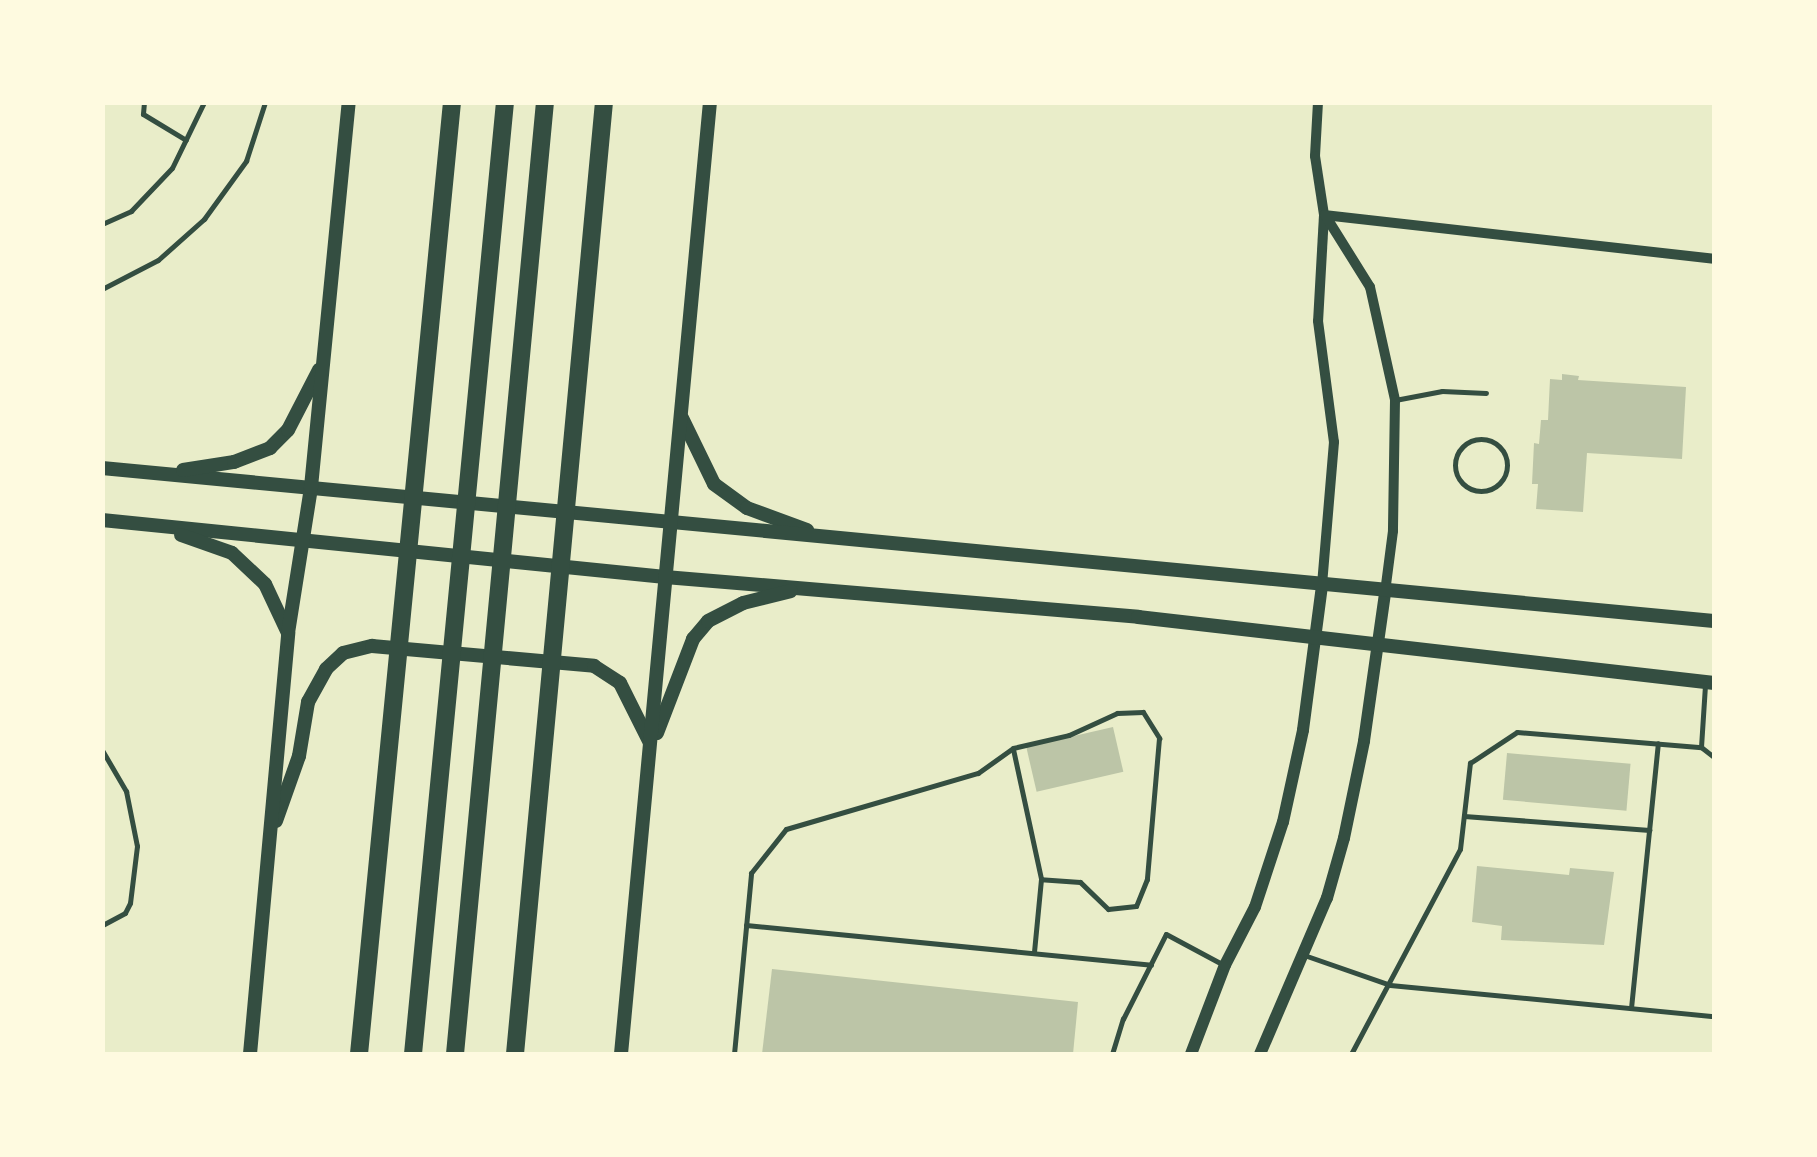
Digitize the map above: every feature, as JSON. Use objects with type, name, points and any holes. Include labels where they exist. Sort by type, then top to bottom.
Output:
[{"type":"highway","points":[[359,1054],[452,102]]},
{"type":"highway","points":[[412,1054],[505,102]]},
{"type":"highway","points":[[454,1054],[545,102]]},
{"type":"highway","points":[[515,1054],[604,102]]},
{"type":"main road","points":[[250,1054],[288,633],[311,487],[349,102]]},
{"type":"main road","points":[[621,1054],[710,102]]},
{"type":"main road","points":[[160,473],[234,462],[270,448],[288,430],[324,360]]},
{"type":"main road","points":[[681,418],[714,484],[747,508],[827,536]]},
{"type":"main road","points":[[102,468],[1714,622]]},
{"type":"main road","points":[[102,520],[666,577],[1378,642],[1710,683]]},
{"type":"main road","points":[[156,526],[232,554],[265,584],[288,633]]},
{"type":"main road","points":[[651,746],[693,639],[708,621],[743,603],[802,588]]},
{"type":"main road","points":[[269,842],[299,756],[308,702],[326,668],[343,653],[358,649],[372,646],[594,666],[620,683],[651,746]]},
{"type":"street","points":[[1190,1054],[1224,965],[1255,907],[1283,822],[1317,636],[1334,442],[1318,321],[1324,214],[1315,156],[1318,102]]},
{"type":"street","points":[[1324,214],[1714,259]]},
{"type":"street","points":[[1260,1054],[1327,898],[1344,838],[1364,741],[1392,531],[1395,400],[1370,287],[1324,214]]},
{"type":"lane","points":[[144,102],[144,114],[186,140]]},
{"type":"lane","points":[[102,224],[131,211],[172,168],[204,102]]},
{"type":"lane","points":[[102,289],[158,260],[204,219],[246,161],[265,102]]},
{"type":"lane","points":[[1395,400],[1442,390],[1486,394]]},
{"type":"lane","points":[[1474,440],[1491,441],[1506,458],[1501,480],[1486,490],[1462,482],[1455,466],[1460,449],[1474,440]]},
{"type":"lane","points":[[1701,746],[1710,683]]},
{"type":"lane","points":[[734,1054],[750,873],[786,829],[978,773],[1013,748],[1069,735],[1117,712],[1143,712],[1159,738],[1147,879],[1136,906],[1108,909],[1080,882],[1042,879]]},
{"type":"lane","points":[[1351,1054],[1460,849],[1470,763],[1516,732],[1701,746],[1714,756]]},
{"type":"lane","points":[[1631,1008],[1658,743]]},
{"type":"lane","points":[[1013,748],[1042,879],[1034,952]]},
{"type":"lane","points":[[102,750],[126,792],[136,846],[130,903],[125,913],[102,925]]},
{"type":"lane","points":[[1464,816],[1649,830]]},
{"type":"lane","points":[[746,925],[1150,965]]},
{"type":"lane","points":[[1112,1054],[1166,934],[1224,965]]},
{"type":"lane","points":[[1302,954],[1390,985],[1714,1016]]},
{"type":"building","points":[[1562,374],[1579,376],[1578,380],[1686,387],[1682,459],[1587,453],[1583,512],[1536,509],[1538,484],[1532,484],[1534,443],[1539,444],[1541,420],[1548,420],[1550,379],[1562,380]]},
{"type":"building","points":[[1113,727],[1123,772],[1037,792],[1026,747]]},
{"type":"building","points":[[1507,753],[1631,764],[1626,811],[1503,800]]},
{"type":"building","points":[[1477,866],[1569,875],[1570,868],[1614,872],[1604,945],[1501,940],[1502,926],[1472,922]]},
{"type":"building","points":[[772,969],[1078,1002],[1073,1054],[762,1054]]}]
